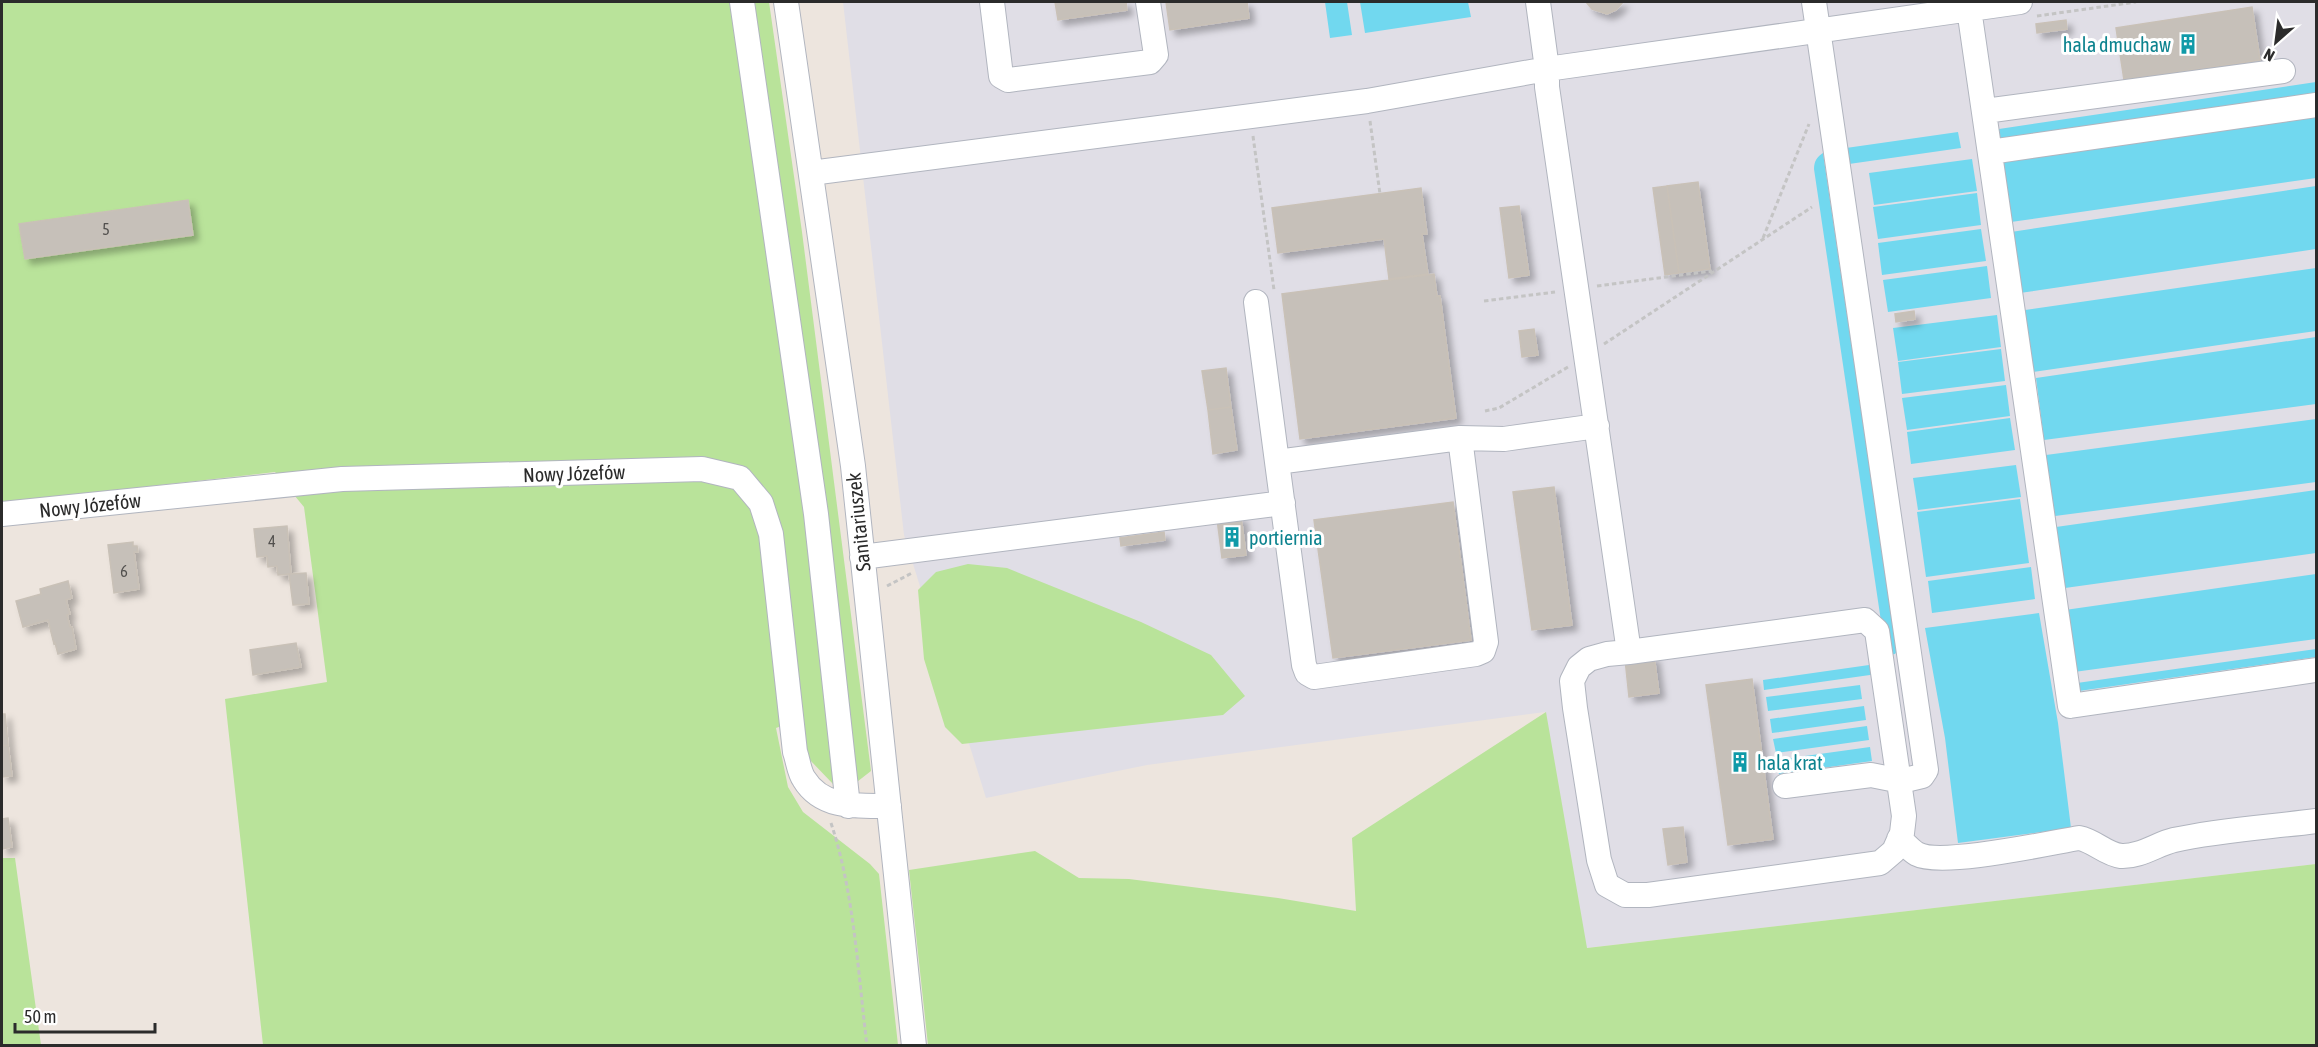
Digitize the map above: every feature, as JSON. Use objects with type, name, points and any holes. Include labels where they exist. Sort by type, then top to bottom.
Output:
[{"type":"street","points":[[742,2],[816,514],[848,806]]},
{"type":"street","name":"Sanitariuszek","points":[[786,2],[851,454],[914,1046]]},
{"type":"street","points":[[992,2],[1001,76],[1008,80],[1149,62],[1156,55],[1148,2]]},
{"type":"street","points":[[1538,2],[1547,69],[1547,87],[1629,652]]},
{"type":"street","points":[[1785,786],[1870,775],[1901,781],[1922,776],[1926,770],[1814,2]]},
{"type":"street","points":[[812,173],[1367,100],[1547,69],[2020,2]]},
{"type":"street","points":[[1969,9],[2070,706],[2316,670]]},
{"type":"street","points":[[1984,111],[2283,71]]},
{"type":"street","points":[[1990,152],[2316,105]]},
{"type":"street","points":[[1256,302],[1304,665],[1307,673],[1314,677],[1476,654],[1483,651],[1486,642],[1460,438]]},
{"type":"street","points":[[1277,462],[1460,438],[1504,439],[1597,426]]},
{"type":"street","name":"Nowy Józefów","points":[[2,514],[342,479],[702,469],[740,478],[761,503],[771,534],[795,752],[803,779],[822,799]]},
{"type":"street","points":[[862,557],[1283,503]]},
{"type":"street","points":[[1866,620],[1877,631],[1901,781],[1904,816],[1894,851],[1880,863],[1648,895],[1625,895],[1606,885],[1599,860],[1572,681],[1579,667],[1589,659],[1607,654],[1629,652],[1866,620]]},
{"type":"street","points":[[822,799],[848,806],[889,806]]},
{"type":"street","points":[[1899,839],[1917,854],[1934,859],[2008,851],[2079,838],[2088,840],[2110,853],[2122,856],[2133,855],[2173,840],[2316,821]]},
{"type":"path","points":[[1367,100],[1380,194]]},
{"type":"path","points":[[1763,239],[1813,114]]},
{"type":"path","points":[[1250,116],[1275,295],[1256,302]]},
{"type":"path","points":[[1485,411],[1499,408],[1586,356],[1812,207]]},
{"type":"path","points":[[822,799],[838,845],[848,901],[867,1046]]},
{"type":"shaded area","points":[[843,2],[2316,2],[2316,864],[1586,948],[1545,712],[1147,765],[986,798],[904,535]]},
{"type":"green space","points":[[2,2],[769,2],[802,232],[871,771],[853,785],[833,784],[809,759],[798,720],[776,728],[788,787],[803,812],[870,864],[879,874],[898,1045],[263,1045],[225,699],[327,682],[304,507],[275,472],[2,503]]},
{"type":"green space","points":[[968,564],[1007,568],[1141,622],[1211,655],[1245,696],[1223,715],[962,744],[945,727],[924,659],[918,590],[936,572]]},
{"type":"green space","points":[[1546,712],[1587,948],[2316,864],[2316,1045],[928,1045],[909,870],[1035,851],[1079,878],[1129,879],[1278,898],[1356,911],[1352,838]]},
{"type":"green space","points":[[2,858],[15,858],[41,1045],[2,1045]]},
{"type":"water","points":[[1325,2],[1347,2],[1352,35],[1330,38]]},
{"type":"water","points":[[1360,2],[1468,2],[1471,17],[1365,33]]},
{"type":"water","points":[[2316,82],[2316,97],[2001,143],[1999,129]]},
{"type":"water","points":[[2316,115],[2316,178],[2011,222],[2003,160]]},
{"type":"water","points":[[1958,132],[1961,148],[1849,164],[1846,148]]},
{"type":"water","points":[[1823,153],[1897,651],[1895,654],[1886,655],[1814,169],[1816,160]]},
{"type":"water","points":[[1972,159],[1977,191],[1874,205],[1869,173]]},
{"type":"water","points":[[2316,186],[2316,249],[2020,293],[2011,232]]},
{"type":"water","points":[[1977,193],[1981,225],[1878,239],[1873,207]]},
{"type":"water","points":[[1981,229],[1986,261],[1882,275],[1878,243]]},
{"type":"water","points":[[1987,266],[1991,298],[1888,312],[1883,280]]},
{"type":"water","points":[[2316,268],[2316,331],[2033,372],[2025,310]]},
{"type":"water","points":[[1997,315],[2001,347],[1898,361],[1893,328]]},
{"type":"water","points":[[2316,337],[2316,404],[2044,440],[2036,378]]},
{"type":"water","points":[[2001,349],[2005,381],[1902,394],[1898,362]]},
{"type":"water","points":[[2006,385],[2010,416],[1907,430],[1902,398]]},
{"type":"water","points":[[2010,418],[2015,450],[1911,464],[1907,432]]},
{"type":"water","points":[[2316,419],[2316,482],[2055,516],[2046,455]]},
{"type":"water","points":[[2016,465],[2021,497],[1918,510],[1913,478]]},
{"type":"water","points":[[2316,490],[2316,553],[2065,588],[2056,527]]},
{"type":"water","points":[[2020,499],[2029,563],[1926,577],[1917,512]]},
{"type":"water","points":[[2031,567],[2035,599],[1932,613],[1928,581]]},
{"type":"water","points":[[2316,574],[2316,639],[2074,672],[2065,610]]},
{"type":"water","points":[[2039,613],[2058,723],[2071,828],[1958,843],[1945,738],[1925,628]]},
{"type":"water","points":[[2316,649],[2316,657],[2079,691],[2077,683]]},
{"type":"water","points":[[1876,664],[1877,674],[1764,690],[1763,680]]},
{"type":"water","points":[[1860,685],[1862,699],[1768,711],[1766,697]]},
{"type":"water","points":[[1864,706],[1866,720],[1772,733],[1770,719]]},
{"type":"water","points":[[1867,726],[1869,740],[1776,753],[1773,739]]},
{"type":"water","points":[[1870,747],[1872,761],[1779,774],[1776,760]]},
{"type":"building","points":[[1055,2],[1126,2],[1127,10],[1058,20]]},
{"type":"building","points":[[1166,2],[1247,2],[1249,18],[1170,30]]},
{"type":"building","points":[[1586,2],[1623,2],[1616,10],[1607,14],[1592,9]]},
{"type":"building","name":"hala dmuchaw","points":[[2252,7],[2260,60],[2124,80],[2116,28]]},
{"type":"building","points":[[2066,20],[2067,29],[2037,33],[2036,24]]},
{"type":"building","points":[[1698,182],[1710,269],[1679,273],[1667,186]]},
{"type":"building","points":[[1667,186],[1679,273],[1665,275],[1653,188]]},
{"type":"building","points":[[1421,188],[1427,234],[1422,234],[1428,274],[1389,279],[1384,239],[1278,253],[1272,208]]},
{"type":"building","points":[[188,200],[193,235],[25,259],[19,224]]},
{"type":"building","points":[[1519,206],[1529,275],[1509,278],[1500,208]]},
{"type":"building","points":[[1434,274],[1437,296],[1440,296],[1456,418],[1300,439],[1282,294]]},
{"type":"building","points":[[1914,311],[1915,319],[1896,322],[1895,314]]},
{"type":"building","points":[[1534,329],[1538,355],[1522,357],[1519,331]]},
{"type":"building","points":[[1226,368],[1231,407],[1208,410],[1202,371]]},
{"type":"building","points":[[1231,407],[1237,450],[1213,454],[1208,410]]},
{"type":"building","points":[[1554,487],[1572,625],[1532,630],[1513,492]]},
{"type":"building","points":[[1453,502],[1471,640],[1333,658],[1314,520]]},
{"type":"building","name":"portiernia","points":[[1241,516],[1246,555],[1222,558],[1217,519]]},
{"type":"building","points":[[287,526],[291,574],[278,575],[277,566],[268,567],[267,556],[257,557],[254,529]]},
{"type":"building","points":[[1164,532],[1165,540],[1121,546],[1120,538]]},
{"type":"building","points":[[133,542],[138,552],[134,552],[139,589],[114,593],[108,545]]},
{"type":"building","points":[[306,573],[309,604],[293,605],[289,574]]},
{"type":"building","points":[[68,581],[72,598],[66,600],[70,614],[67,615],[76,649],[58,654],[48,620],[23,627],[16,601],[41,594],[40,589]]},
{"type":"building","points":[[296,643],[301,667],[253,675],[250,650]]},
{"type":"building","points":[[1654,656],[1659,693],[1629,697],[1625,659]]},
{"type":"building","name":"hala krat","points":[[1752,679],[1773,839],[1728,845],[1706,685]]},
{"type":"building","points":[[2,714],[5,714],[8,745],[2,746]]},
{"type":"building","points":[[8,745],[12,776],[2,777],[2,746]]},
{"type":"building","points":[[8,818],[12,847],[2,849],[2,819]]},
{"type":"building","points":[[1683,827],[1687,862],[1668,865],[1663,829]]},
{"type":"place","name":"hala dmuchaw","points":[[2188,44]]},
{"type":"place","name":"portiernia","points":[[1232,537]]},
{"type":"place","name":"hala krat","points":[[1740,762]]}]
